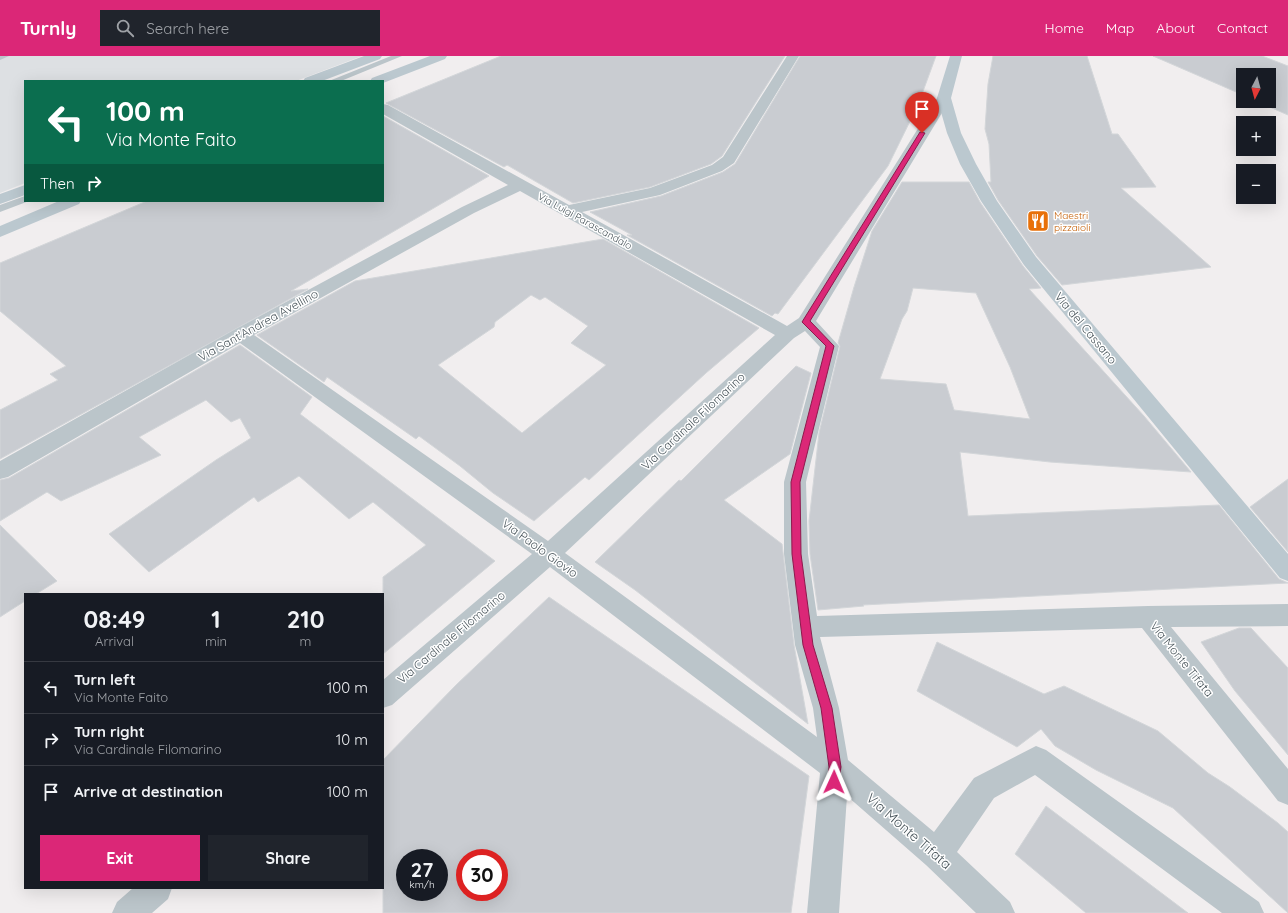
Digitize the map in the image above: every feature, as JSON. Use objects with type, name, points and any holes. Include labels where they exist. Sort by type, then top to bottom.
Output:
[{"type":"main road","points":[[313,80],[376,56]]},
{"type":"main road","points":[[380,80],[441,56]]},
{"type":"main road","points":[[944,98],[956,56]]},
{"type":"main road","name":"Via del Cassano","points":[[944,98],[954,133],[968,164],[989,201],[1030,261],[1288,571]]},
{"type":"main road","points":[[0,199],[24,190]]},
{"type":"main road","points":[[0,232],[71,202]]},
{"type":"street","points":[[566,211],[654,192],[717,168],[729,160],[793,56]]},
{"type":"street","name":"Via Cardinale Filomarino","points":[[384,695],[549,554],[787,334],[806,322],[944,98]]},
{"type":"street","name":"Via Luigi Parascandalo","points":[[384,109],[787,334]]},
{"type":"street","name":"Via Sant'Andrea Avellino","points":[[0,471],[241,334],[468,210],[520,185]]},
{"type":"street","points":[[806,322],[830,346],[795,482],[796,554],[808,645],[826,708],[835,767],[823,913]]},
{"type":"street","name":"Via Paolo Giovio","points":[[241,334],[549,554],[835,767]]},
{"type":"street","name":"Via Monte Tifata","points":[[1148,617],[1288,615]]},
{"type":"street","points":[[806,627],[1148,617]]},
{"type":"street","name":"Via Monte Tifata","points":[[1148,617],[1288,791]]},
{"type":"street","points":[[937,854],[984,788],[1036,759],[1248,913]]},
{"type":"street","name":"Via Monte Tifata","points":[[835,767],[937,854],[999,913]]},
{"type":"street","points":[[128,913],[156,889]]},
{"type":"lane","points":[[0,58],[5,56]]},
{"type":"lane","points":[[336,80],[398,56]]},
{"type":"lane","points":[[0,209],[24,200]]},
{"type":"shaded area","points":[[0,56],[362,56],[299,80],[24,80],[24,183],[0,193]]},
{"type":"building","points":[[501,56],[785,56],[722,156],[711,164],[650,187],[573,203],[507,165],[504,167],[386,103]]},
{"type":"building","points":[[800,56],[936,56],[918,105],[888,166],[778,314],[775,313],[772,316],[627,235],[632,235],[590,212],[661,196],[723,172],[735,164]]},
{"type":"building","points":[[993,56],[1087,56],[1112,134],[1118,134],[1156,187],[1121,188],[1211,267],[1062,285],[1037,256],[998,200],[988,182],[991,182],[989,144],[985,129],[988,84]]},
{"type":"building","points":[[1153,56],[1262,56],[1288,66],[1288,115],[1272,108],[1276,108],[1276,68],[1236,68],[1236,92]]},
{"type":"building","points":[[384,117],[489,176],[291,291],[308,289],[0,459],[0,410],[58,380],[50,374],[66,366],[0,311],[0,263],[145,202],[384,202]]},
{"type":"building","points":[[902,182],[969,182],[980,202],[1023,266],[1041,288],[1029,289],[1144,416],[1191,472],[1050,462],[960,452],[968,516],[1219,505],[1279,579],[1288,583],[863,605],[864,606],[818,610],[810,554],[809,521],[819,433],[840,346],[838,343],[872,231]],"holes":[[[913,288],[976,293],[1010,367],[1030,419],[954,410],[946,384],[880,379],[902,319],[907,311]]]},
{"type":"building","points":[[603,239],[759,328],[706,373],[589,480],[585,477],[534,521],[493,493],[460,466],[419,436],[416,439],[327,377],[324,382],[257,335],[355,281]],"holes":[[[531,295],[540,300],[545,297],[588,326],[571,343],[606,365],[522,433],[438,365],[494,327],[495,322]]]},
{"type":"building","points":[[240,345],[312,397],[300,414],[495,561],[384,653],[383,577],[426,545],[373,502],[349,519],[299,476],[258,502],[254,497],[149,572],[109,534],[216,460],[251,438],[240,418],[231,422],[206,400],[139,437],[161,455],[61,501],[47,492],[0,521],[0,480],[9,478]]},
{"type":"building","points":[[796,366],[811,373],[790,454],[724,500],[782,544],[794,645],[808,724],[635,590],[595,562],[679,480],[681,481]]},
{"type":"building","points":[[1288,479],[1288,552],[1250,507]]},
{"type":"building","points":[[0,525],[57,581],[38,593],[24,593],[24,602],[0,617]]},
{"type":"building","points":[[549,597],[809,776],[791,913],[383,913],[384,759],[457,684]]},
{"type":"building","points":[[1239,628],[1251,628],[1288,668],[1288,755],[1235,691],[1201,642]]},
{"type":"building","points":[[937,642],[1044,694],[1064,686],[1158,731],[1208,773],[1230,787],[1278,823],[1288,832],[1288,913],[1173,808],[1096,770],[1055,746],[1041,729],[1017,747],[917,691]]},
{"type":"building","points":[[1046,806],[1188,913],[1086,913],[1015,854]]},
{"type":"place","name":"Maestri pizzaioli","points":[[1038,221]]},
{"type":"route","points":[[834,782],[835,767],[826,708],[808,645],[796,554],[795,482],[830,346],[806,322],[922,133]]}]
